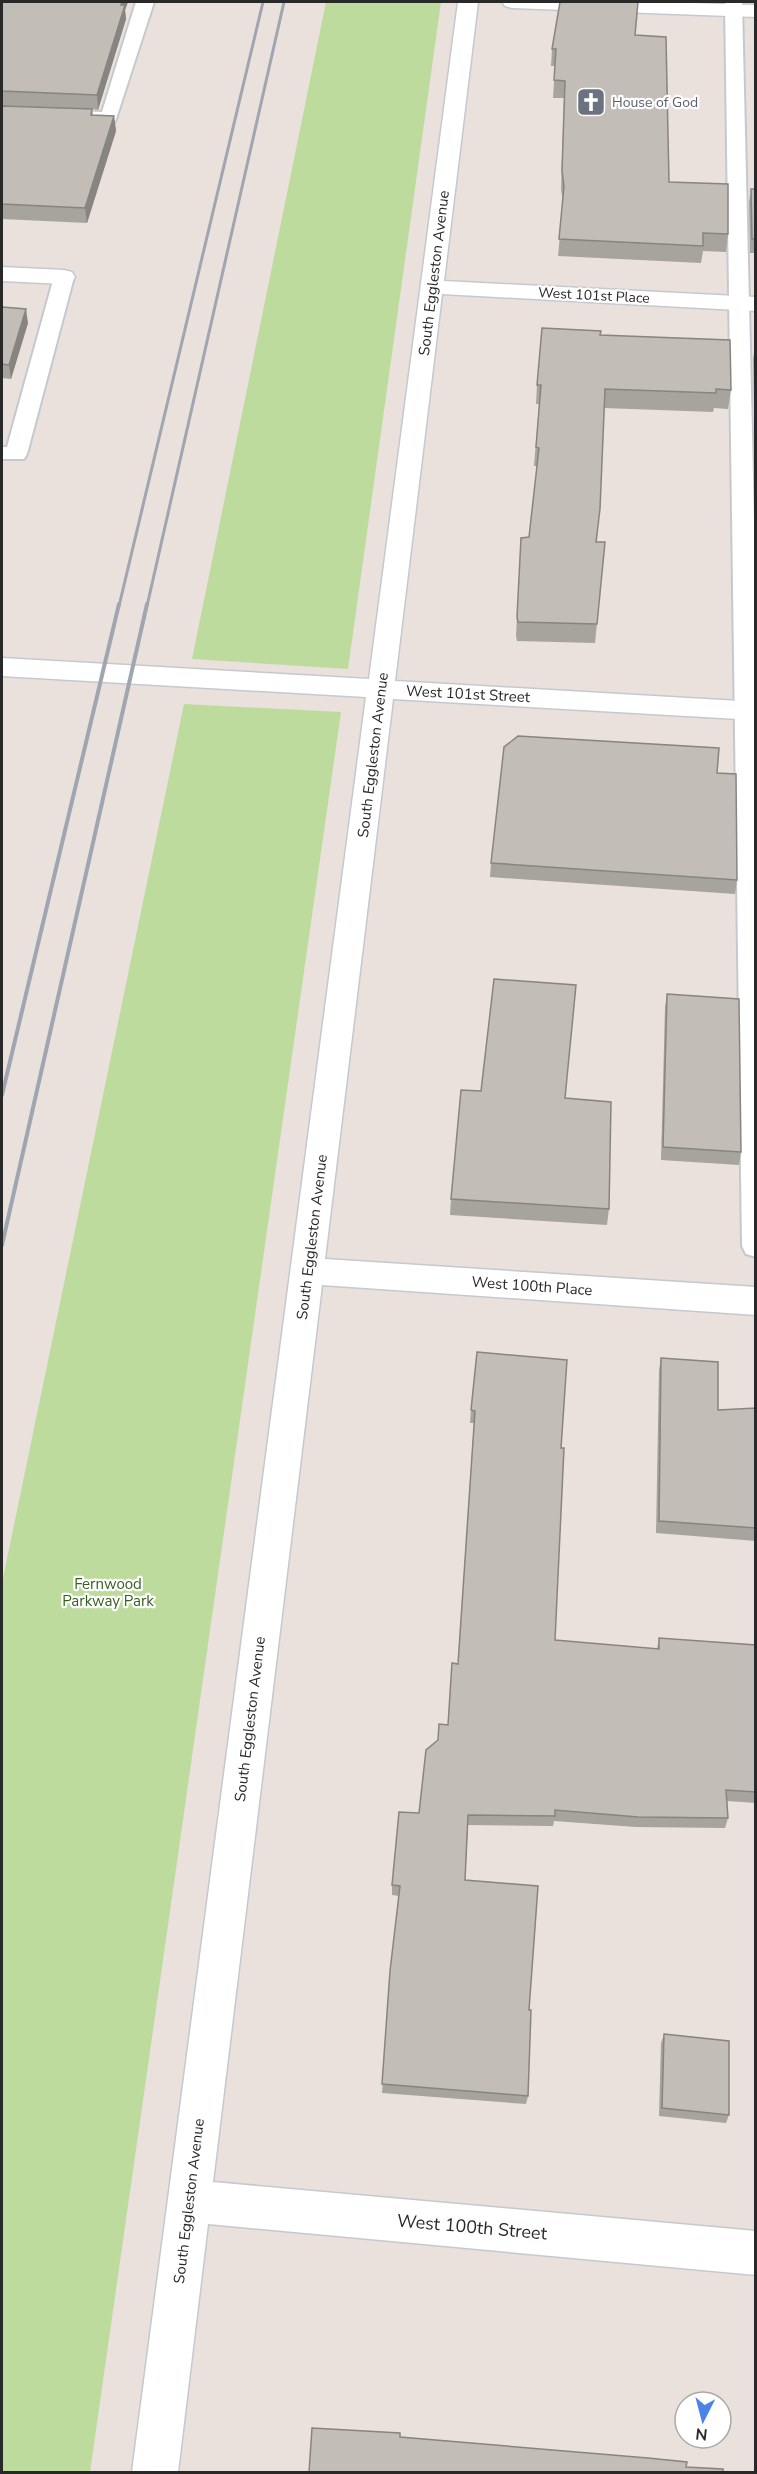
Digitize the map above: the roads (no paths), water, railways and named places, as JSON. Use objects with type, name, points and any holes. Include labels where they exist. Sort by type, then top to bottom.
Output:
[{"type":"street","name":"South Eggleston Avenue","points":[[155,2472],[468,2]]},
{"type":"street","points":[[512,2],[741,8]]},
{"type":"street","points":[[2,274],[64,277]]},
{"type":"street","name":"West 101st Place","points":[[432,287],[747,303]]},
{"type":"street","name":"West 101st Street","points":[[2,667],[751,710]]},
{"type":"street","name":"West 100th Place","points":[[308,1270],[756,1301]]},
{"type":"street","name":"West 100th Street","points":[[189,2201],[756,2253]]},
{"type":"lane","points":[[2,114],[109,118],[145,2]]},
{"type":"lane","points":[[741,8],[746,149],[756,1246]]},
{"type":"lane","points":[[2,453],[16,454],[64,277]]},
{"type":"railway","points":[[119,606],[263,2]]},
{"type":"railway","points":[[147,606],[284,2]]},
{"type":"railway","points":[[2,1095],[119,604]]},
{"type":"railway","points":[[2,1245],[147,604]]},
{"type":"place","name":"House of God","points":[[591,102]]},
{"type":"park label","name":"Fernwood Parkway Park","points":[[108,1592]]}]
